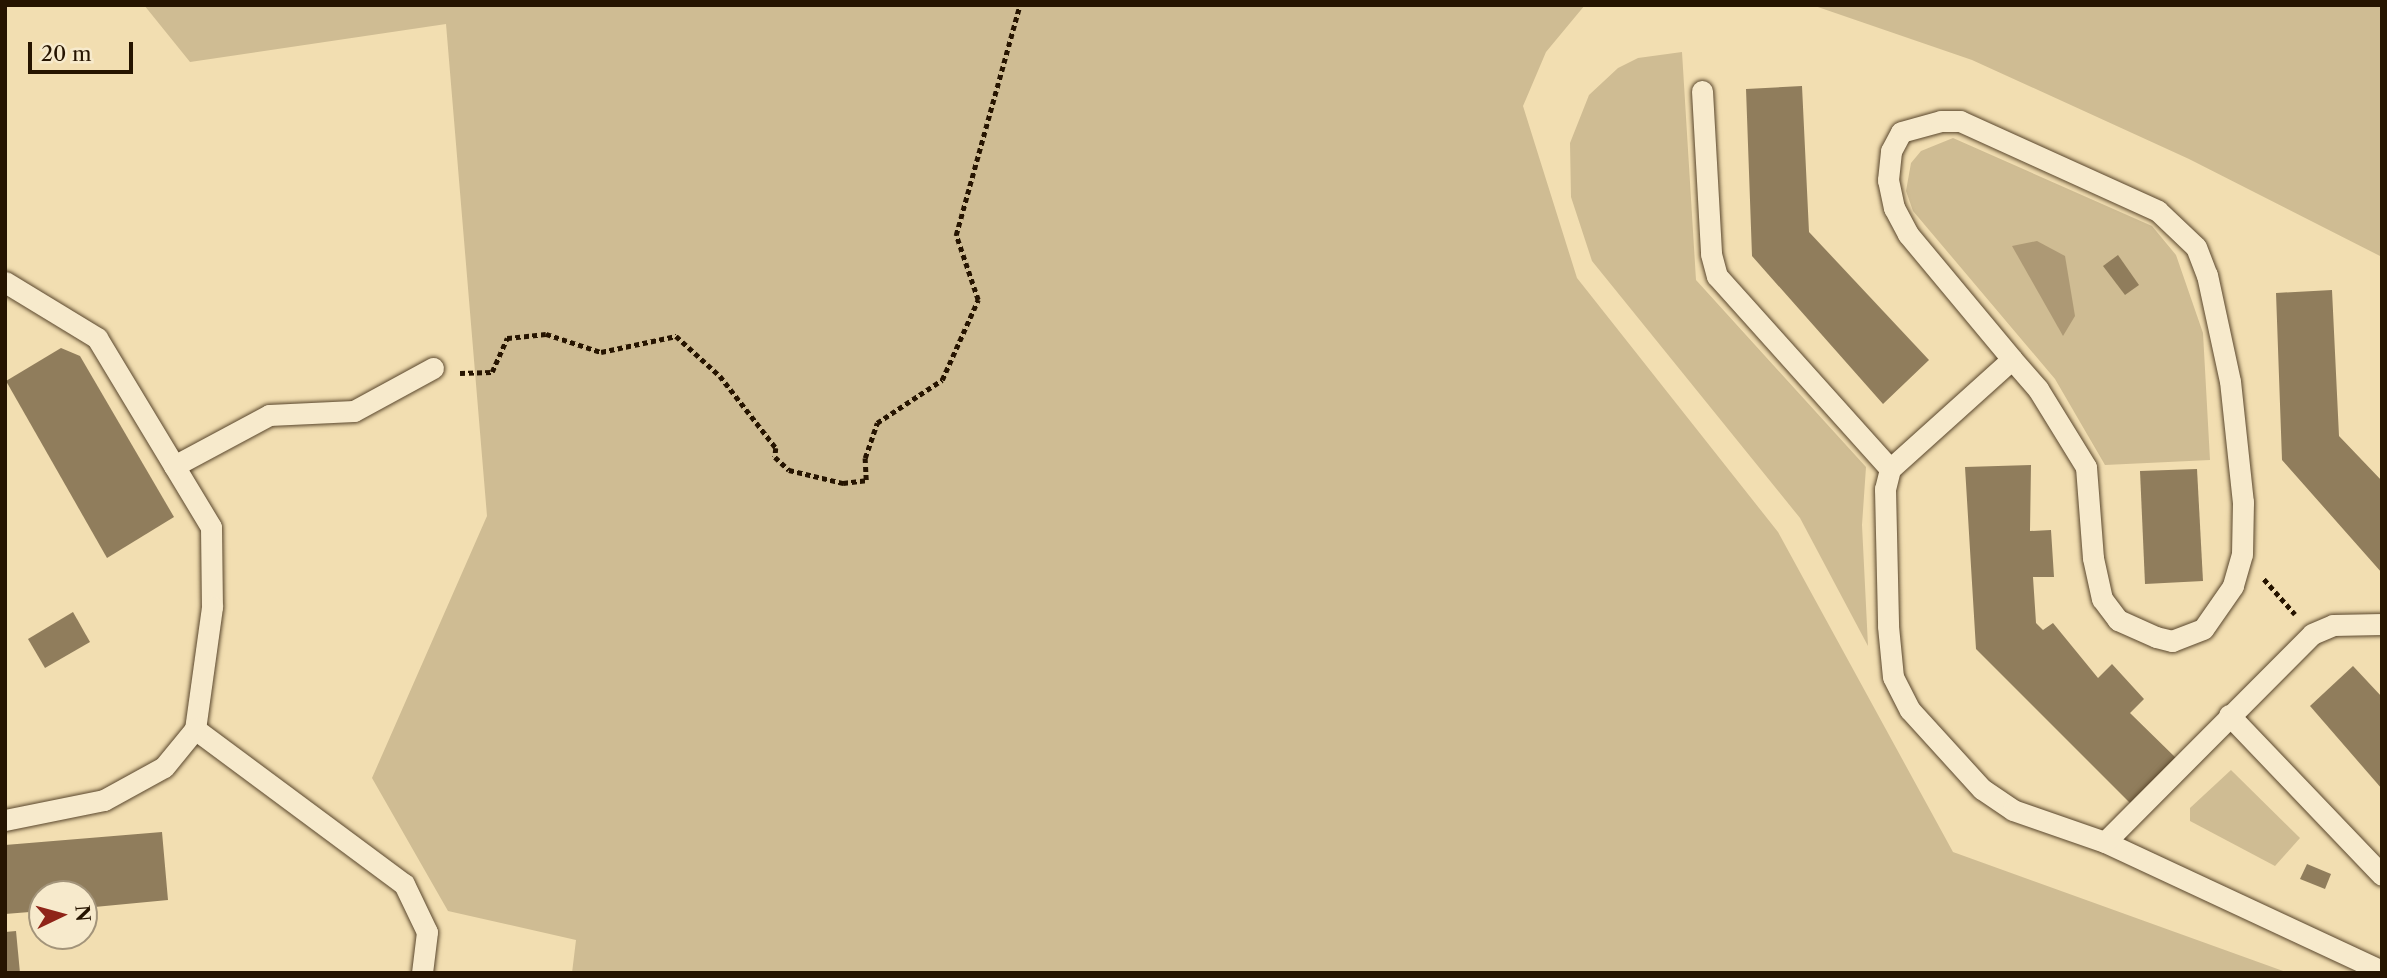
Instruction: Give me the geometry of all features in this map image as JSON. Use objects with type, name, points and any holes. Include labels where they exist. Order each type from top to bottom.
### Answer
[{"type":"lane","points":[[1702,91],[1711,254],[1717,276],[1890,469]]},
{"type":"lane","points":[[1941,121],[1960,121],[2158,211],[2196,247],[2207,275],[2230,381],[2243,502],[2242,554],[2222,606],[2190,638],[2172,641],[2118,620],[2102,599],[2093,558],[2086,467],[2038,389],[2012,359],[1908,234],[1894,208],[1888,180],[1891,151],[1901,132],[1941,121]]},
{"type":"lane","points":[[5,282],[97,338],[211,527],[212,607],[195,729],[164,767],[104,800],[5,820]]},
{"type":"lane","points":[[2012,359],[1890,469],[1885,489],[1888,626],[1893,677],[1910,710],[1982,789],[2013,810],[2105,842],[2382,971]]},
{"type":"lane","points":[[174,466],[269,415],[354,411],[433,368]]},
{"type":"lane","points":[[2105,842],[2312,634],[2333,625],[2381,622]]},
{"type":"lane","points":[[2229,715],[2382,875]]},
{"type":"lane","points":[[195,729],[404,884],[427,932],[422,973]]},
{"type":"path","points":[[433,368],[446,373],[492,372],[508,338],[546,334],[601,352],[676,336],[720,376],[776,448],[775,457],[789,470],[843,483],[866,480],[865,458],[877,423],[942,380],[978,300],[956,235],[1020,5]]},
{"type":"path","points":[[2242,554],[2312,634]]},
{"type":"shaded area","points":[[144,5],[1585,5],[1546,52],[1523,106],[1577,278],[1778,532],[1953,852],[2289,973],[572,973],[576,940],[448,911],[372,778],[487,516],[446,24],[190,62]]},
{"type":"shaded area","points":[[1812,5],[2382,5],[2382,257],[2189,159],[1972,60]]},
{"type":"shaded area","points":[[1682,52],[1696,280],[1866,467],[1862,525],[1868,646],[1800,518],[1592,261],[1571,197],[1570,143],[1589,95],[1618,68],[1638,58]]},
{"type":"shaded area","points":[[1953,138],[2152,226],[2176,255],[2203,333],[2210,460],[2105,465],[2055,379],[1913,211],[1906,191],[1911,163],[1921,151]]},
{"type":"shaded area","points":[[2037,241],[2065,256],[2075,316],[2063,336],[2012,246]]},
{"type":"shaded area","points":[[2231,770],[2300,838],[2275,866],[2190,821],[2190,808]]},
{"type":"building","points":[[1802,86],[1809,232],[1929,360],[1883,404],[1752,256],[1746,89]]},
{"type":"building","points":[[2118,255],[2139,285],[2125,295],[2103,266]]},
{"type":"building","points":[[2332,290],[2339,436],[2382,481],[2382,573],[2282,460],[2276,293]]},
{"type":"building","points":[[61,348],[80,356],[174,517],[107,558],[6,381]]},
{"type":"building","points":[[2031,465],[2030,531],[2051,530],[2054,577],[2033,577],[2036,623],[2043,630],[2053,623],[2098,678],[2112,664],[2144,699],[2130,713],[2178,760],[2131,804],[1976,649],[1965,467]]},
{"type":"building","points":[[2197,469],[2203,581],[2145,584],[2140,471]]},
{"type":"building","points":[[73,612],[90,642],[45,668],[28,639]]},
{"type":"building","points":[[2353,666],[2382,697],[2382,789],[2310,706]]},
{"type":"building","points":[[162,832],[168,900],[98,907],[98,880],[28,880],[28,912],[5,914],[5,845]]},
{"type":"building","points":[[2307,864],[2331,874],[2325,889],[2300,879]]},
{"type":"building","points":[[16,931],[20,973],[5,973],[5,932]]}]
